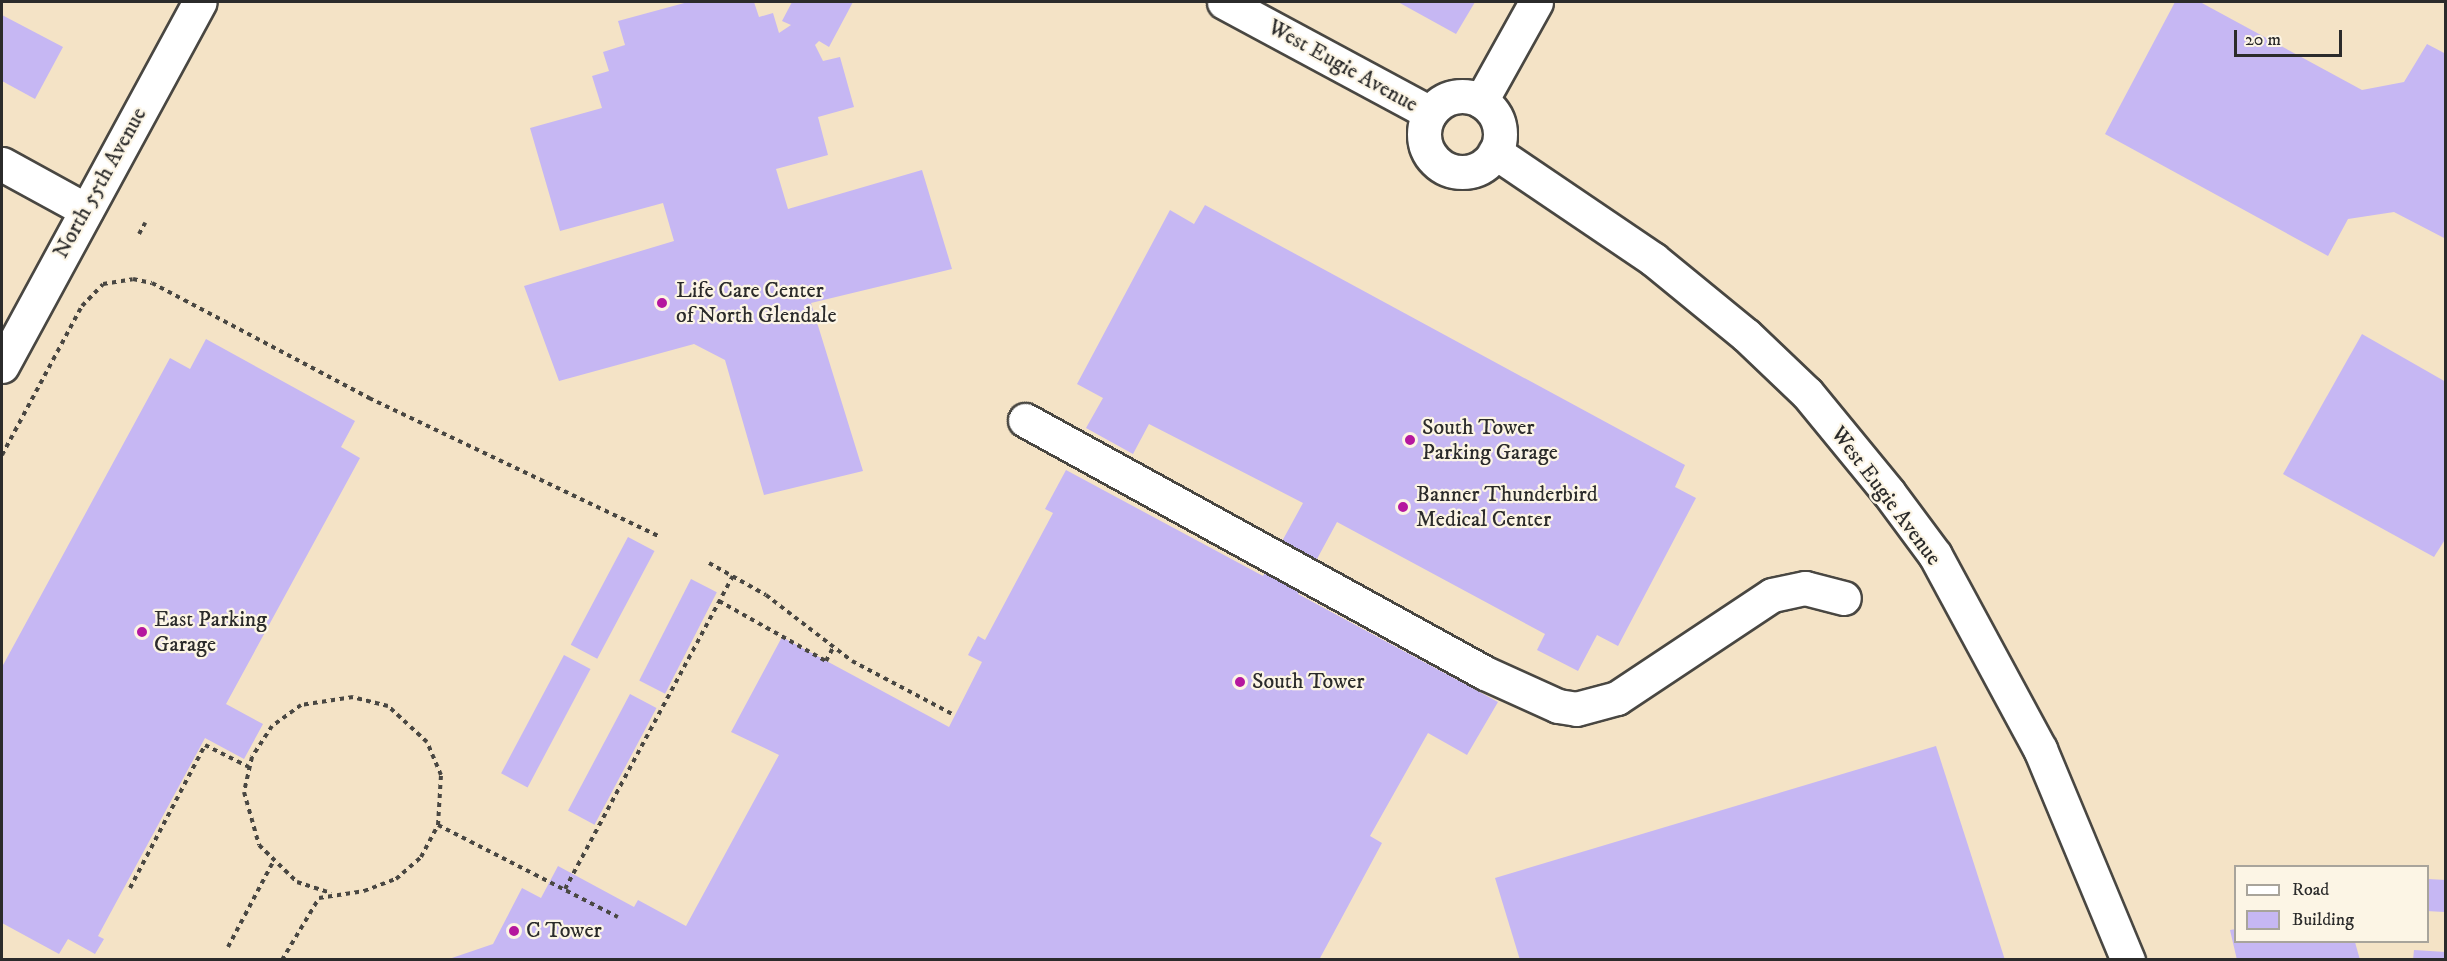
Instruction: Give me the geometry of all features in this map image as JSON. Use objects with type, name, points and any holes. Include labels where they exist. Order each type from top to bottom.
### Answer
[{"type":"street","name":"North 55th Avenue","points":[[2,366],[200,2]]},
{"type":"street","name":"West Eugie Avenue","points":[[1224,2],[1430,113]]},
{"type":"street","points":[[1495,152],[1500,130],[1481,101],[1536,2]]},
{"type":"street","name":"West Eugie Avenue","points":[[1430,113],[1459,96],[1481,101]]},
{"type":"street","name":"West Eugie Avenue","points":[[1430,113],[1425,145],[1437,163],[1469,171],[1495,152],[1653,259],[1746,335],[1807,393],[1889,493],[1935,555],[2040,749],[2128,960]]},
{"type":"street","points":[[2,164],[86,210]]},
{"type":"street","points":[[1025,420],[1536,699],[1576,709],[1596,706],[1617,699],[1772,595],[1805,588],[1844,598]]},
{"type":"path","points":[[139,234],[144,223]]},
{"type":"path","points":[[2,455],[82,306],[103,284],[133,279],[152,284],[369,398],[660,537]]},
{"type":"path","points":[[709,563],[766,595],[833,648],[954,716]]},
{"type":"path","points":[[565,889],[733,576]]},
{"type":"path","points":[[719,601],[826,661],[833,648]]},
{"type":"path","points":[[335,697],[371,700],[404,716],[427,742],[441,775],[438,825],[421,857],[396,879],[364,891],[331,893],[297,882],[273,862],[259,845],[246,811],[249,767],[272,726],[301,705],[335,697]]},
{"type":"path","points":[[130,888],[206,745],[249,767]]},
{"type":"path","points":[[438,825],[618,917]]},
{"type":"path","points":[[228,947],[273,862]]},
{"type":"path","points":[[282,960],[311,906],[331,893]]},
{"type":"building","points":[[688,2],[754,2],[759,17],[773,13],[779,33],[791,25],[782,21],[792,2],[853,2],[829,47],[819,41],[815,45],[823,61],[840,57],[854,107],[818,117],[828,155],[776,169],[788,209],[922,170],[952,269],[811,303],[863,471],[764,495],[725,360],[694,344],[559,381],[524,286],[674,241],[663,203],[560,231],[530,128],[602,108],[592,76],[609,71],[603,52],[625,45],[618,21]]},
{"type":"building","points":[[1398,2],[1475,2],[1456,34]]},
{"type":"building","points":[[2175,2],[2200,2],[2362,90],[2404,82],[2427,44],[2446,54],[2446,239],[2394,212],[2348,219],[2328,256],[2105,134]]},
{"type":"building","points":[[2,15],[63,47],[35,99],[2,81]]},
{"type":"building","points":[[1205,205],[1685,465],[1675,487],[1696,498],[1618,646],[1597,635],[1578,671],[1537,650],[1545,634],[1337,522],[1298,594],[1498,702],[1467,755],[1428,733],[1370,836],[1382,843],[1319,960],[446,960],[493,944],[522,888],[541,898],[558,866],[634,907],[638,900],[686,926],[779,755],[731,732],[782,637],[949,727],[982,662],[968,655],[978,636],[985,640],[1053,513],[1045,509],[1066,470],[1263,576],[1303,503],[1149,424],[1133,454],[1086,428],[1103,398],[1077,384],[1170,210],[1194,224]]},
{"type":"building","points":[[2362,334],[2446,382],[2446,538],[2434,557],[2283,474]]},
{"type":"building","name":"East Parking Garage","points":[[206,339],[355,421],[341,447],[360,458],[226,704],[263,724],[244,759],[205,738],[98,936],[104,939],[95,954],[68,939],[59,954],[2,923],[2,667],[170,358],[190,369]]},
{"type":"building","points":[[628,537],[654,551],[597,659],[571,645]]},
{"type":"building","points":[[691,579],[717,592],[665,694],[639,681]]},
{"type":"building","points":[[564,655],[590,669],[528,787],[501,773]]},
{"type":"building","points":[[630,694],[656,708],[595,825],[568,811]]},
{"type":"building","points":[[1936,746],[2005,960],[1520,960],[1495,878]]},
{"type":"building","points":[[2429,879],[2446,880],[2444,912],[2429,911]]},
{"type":"building","points":[[2234,929],[2234,943],[2355,943],[2360,960],[2237,960],[2230,930]]},
{"type":"building","points":[[2414,950],[2446,952],[2446,960],[2413,960]]},
{"type":"place","name":"Life Care Center of North Glendale","points":[[662,303]]},
{"type":"place","name":"South Tower Parking Garage","points":[[1410,440]]},
{"type":"place","name":"Banner Thunderbird Medical Center","points":[[1403,507]]},
{"type":"place","name":"East Parking Garage","points":[[142,632]]},
{"type":"place","name":"South Tower","points":[[1240,682]]},
{"type":"place","name":"C Tower","points":[[514,931]]}]
